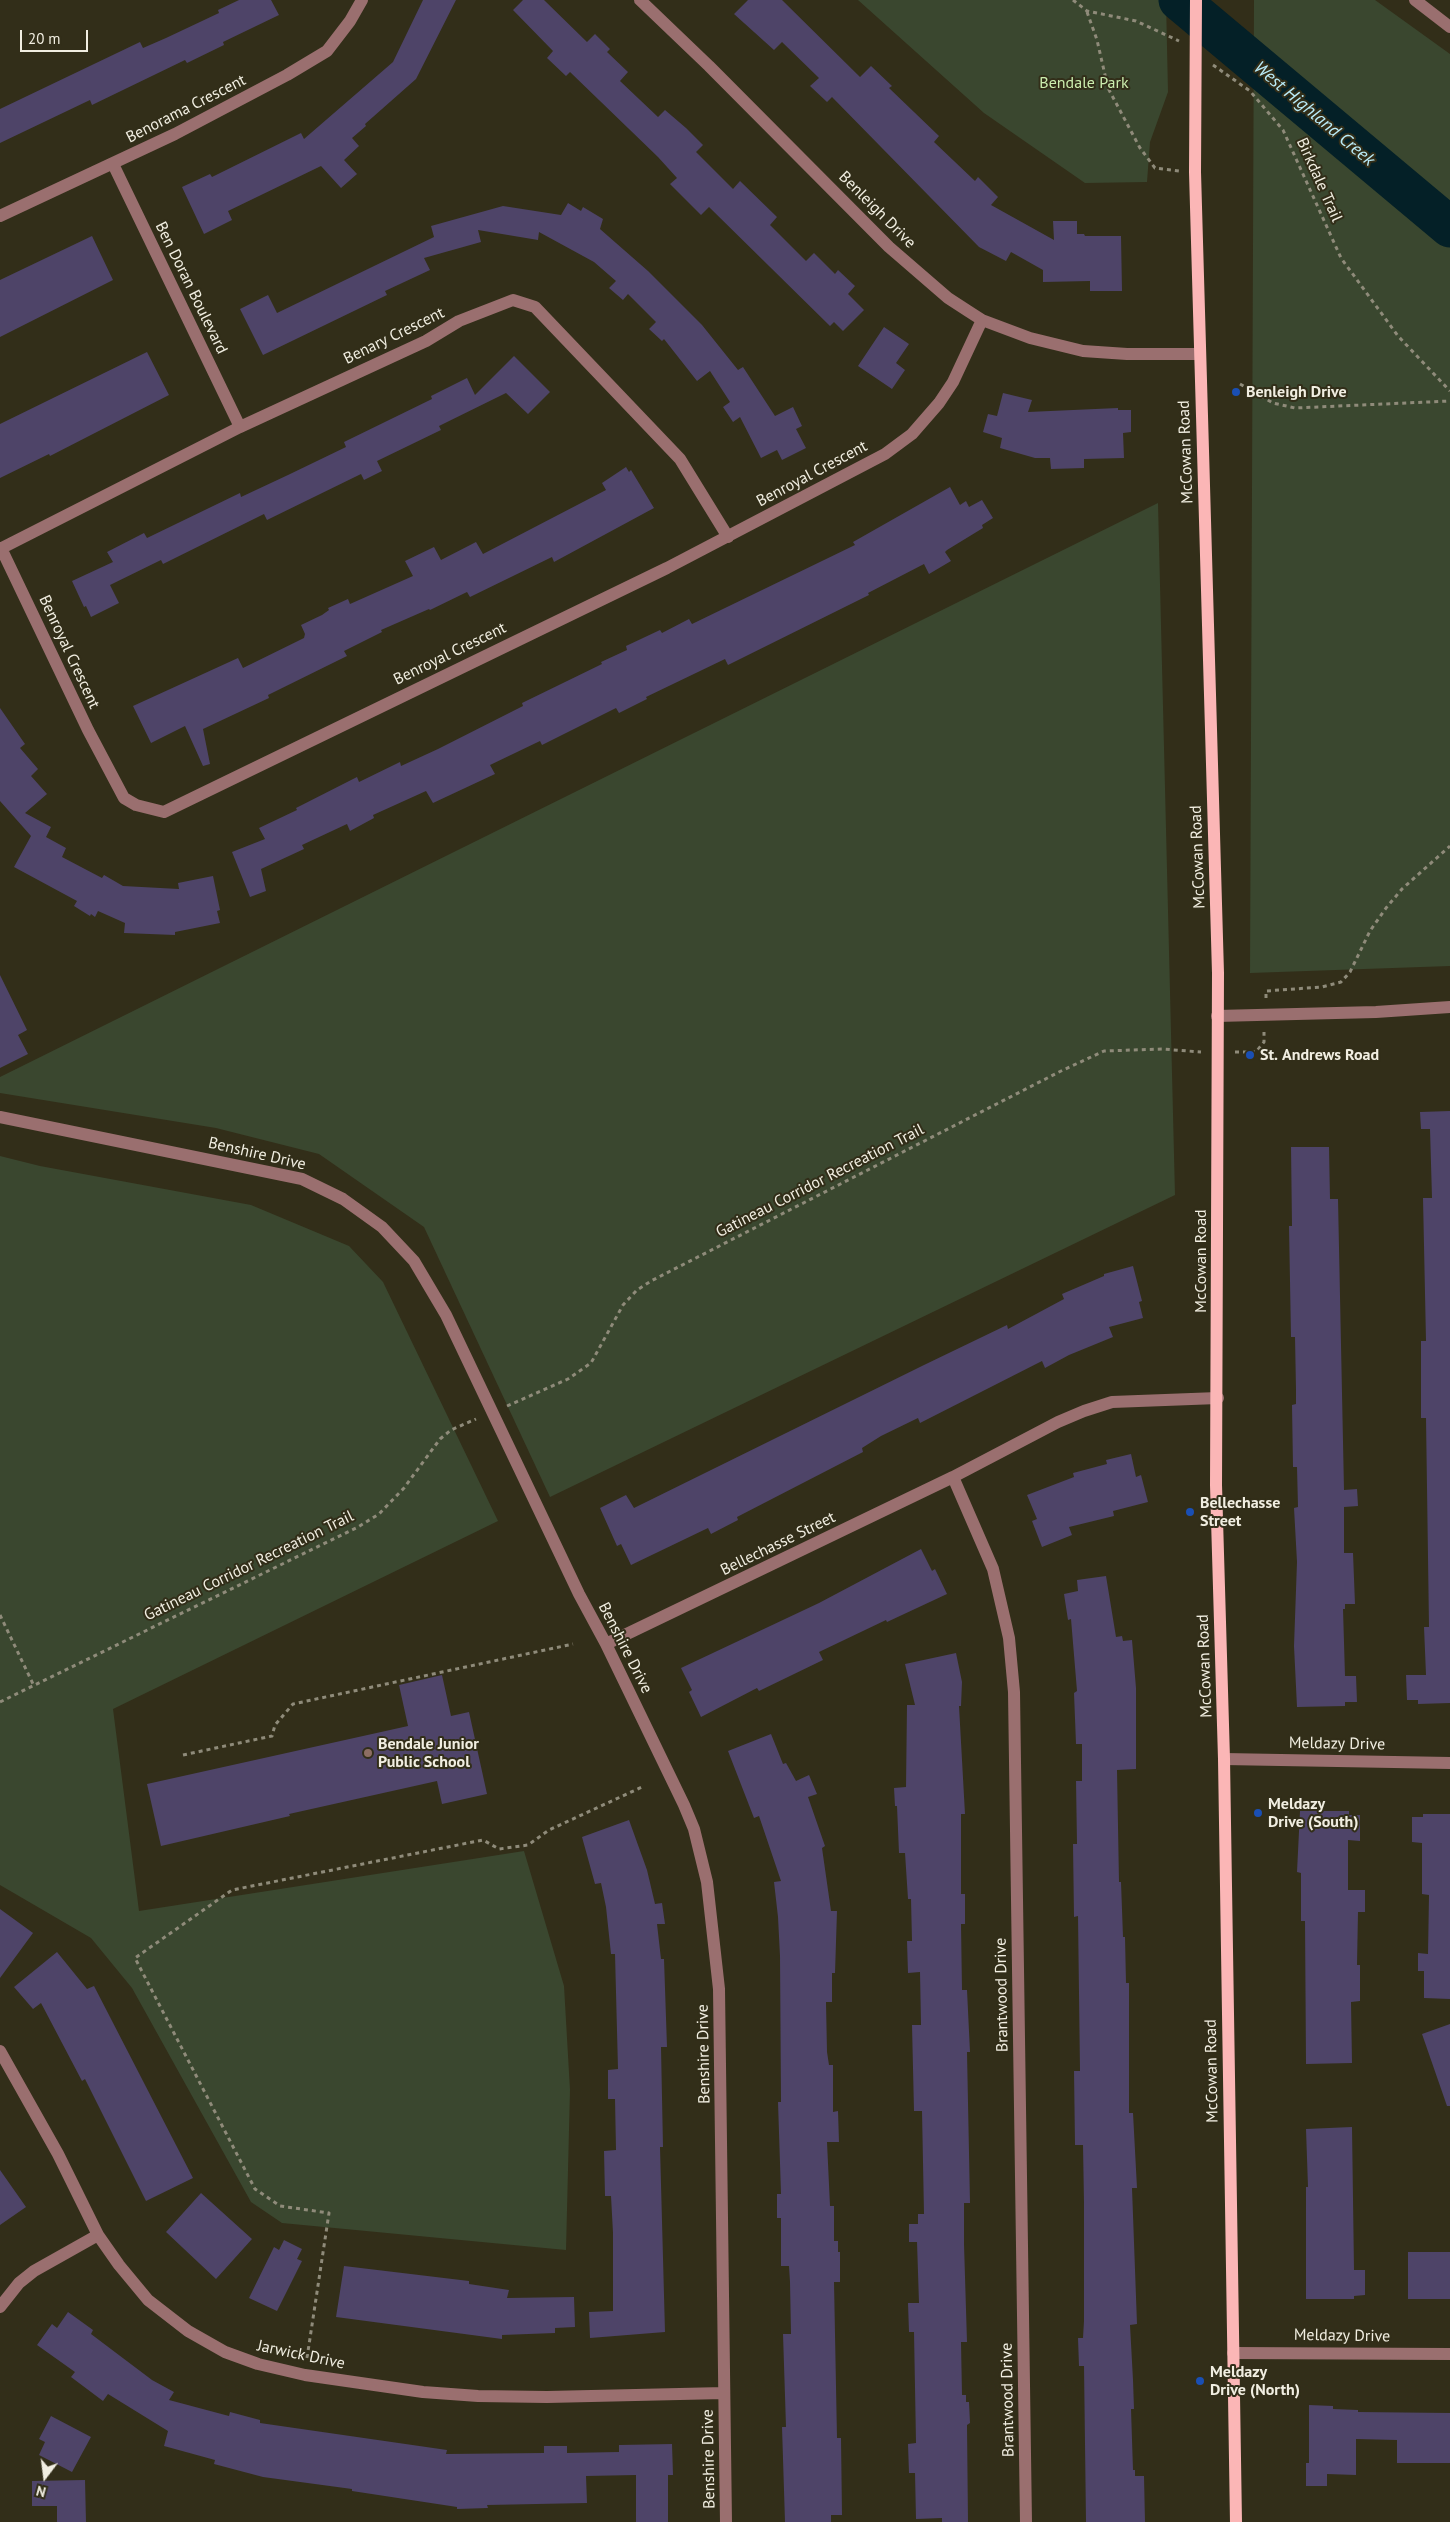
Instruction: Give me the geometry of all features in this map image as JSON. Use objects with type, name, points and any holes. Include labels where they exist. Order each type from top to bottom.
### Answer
[{"type":"main road","name":"McCowan Road","points":[[1196,0],[1195,172],[1218,973],[1218,1398],[1216,1485],[1224,1759],[1236,2522]]},
{"type":"street","name":"Benorama Crescent","points":[[0,216],[113,164],[287,75],[327,51],[350,21],[362,0]]},
{"type":"street","name":"Benleigh Drive","points":[[640,0],[709,66],[889,247],[948,298],[982,320],[1030,338],[1083,351],[1134,355],[1200,354]]},
{"type":"street","points":[[1415,0],[1450,26]]},
{"type":"street","name":"Ben Doran Boulevard","points":[[113,164],[240,427]]},
{"type":"street","name":"Benary Crescent","points":[[0,548],[240,427],[426,341],[460,321],[512,300],[535,307],[680,459],[728,537]]},
{"type":"street","name":"Benroyal Crescent","points":[[0,548],[88,730],[124,798],[136,805],[164,812],[189,801],[226,780],[728,537],[885,454],[912,434],[945,394],[982,320]]},
{"type":"street","points":[[1217,1016],[1376,1012],[1450,1007]]},
{"type":"street","name":"Benshire Drive","points":[[0,1117],[302,1180],[343,1200],[382,1227],[414,1262],[446,1316],[694,1829],[711,1905],[719,1989],[726,2522]]},
{"type":"street","name":"Bellechasse Street","points":[[606,1644],[954,1477],[1058,1422],[1112,1402],[1218,1398]]},
{"type":"street","name":"Brantwood Drive","points":[[954,1477],[993,1569],[1009,1638],[1014,1692],[1026,2522]]},
{"type":"street","name":"Meldazy Drive","points":[[1224,1759],[1450,1763]]},
{"type":"street","name":"Jarwick Drive","points":[[0,2052],[58,2154],[98,2235],[119,2265],[148,2300],[188,2331],[225,2352],[258,2364],[305,2375],[423,2392],[478,2396],[547,2397],[724,2393]]},
{"type":"street","points":[[0,2308],[19,2283],[34,2271],[98,2235]]},
{"type":"street","name":"Meldazy Drive","points":[[1233,2353],[1450,2354]]},
{"type":"path","points":[[1074,0],[1087,11],[1136,21],[1186,44]]},
{"type":"path","points":[[1087,11],[1097,40],[1108,88],[1140,148],[1155,168],[1165,171],[1195,172]]},
{"type":"path","name":"Birkdale Trail","points":[[1210,62],[1250,91],[1283,130],[1340,258],[1398,336],[1450,391]]},
{"type":"path","points":[[1240,384],[1273,403],[1294,408],[1450,401]]},
{"type":"path","points":[[1266,991],[1322,988],[1341,982],[1350,972],[1370,931],[1386,908],[1409,883],[1450,846]]},
{"type":"path","points":[[1241,1052],[1256,1052],[1264,1042]]},
{"type":"path","name":"Gatineau Corridor Recreation Trail","points":[[504,1407],[568,1379],[591,1364],[623,1305],[637,1290],[651,1281],[1104,1051],[1162,1049],[1189,1052]]},
{"type":"path","name":"Gatineau Corridor Recreation Trail","points":[[0,1702],[358,1527],[379,1514],[404,1488],[440,1439],[451,1430],[481,1418]]},
{"type":"path","points":[[0,1615],[34,1686]]},
{"type":"path","points":[[183,1755],[272,1736],[275,1725],[293,1704],[573,1644]]},
{"type":"path","points":[[305,2375],[329,2213],[280,2206],[255,2189],[135,1958],[232,1890],[483,1840],[499,1849],[528,1845],[549,1830],[642,1787]]},
{"type":"green space","name":"Bendale Park","points":[[858,0],[1166,0],[1168,92],[1150,142],[1147,182],[1085,183],[984,113]]},
{"type":"green space","points":[[1254,0],[1375,0],[1450,54],[1450,966],[1250,973]]},
{"type":"green space","points":[[1158,503],[1175,1195],[550,1497],[424,1227],[319,1154],[216,1128],[0,1093],[0,1077]]},
{"type":"green space","points":[[0,1156],[40,1166],[251,1205],[349,1246],[383,1282],[498,1521],[113,1709],[139,1911],[524,1851],[564,1986],[570,2090],[566,2250],[282,2223],[251,2202],[132,1988],[91,1938],[0,1885]]},
{"type":"building","points":[[239,0],[271,0],[279,15],[223,42],[224,45],[187,63],[185,60],[92,105],[90,100],[0,143],[0,109],[140,42],[143,48],[166,38],[219,13],[218,10]]},
{"type":"building","points":[[423,0],[456,0],[416,79],[352,138],[359,146],[344,160],[357,174],[341,188],[321,166],[228,211],[232,220],[204,234],[182,187],[210,174],[212,177],[301,133],[304,139],[393,62]]},
{"type":"building","points":[[523,0],[544,0],[587,42],[595,34],[610,49],[607,52],[628,72],[620,81],[658,117],[665,110],[686,128],[703,145],[696,152],[733,189],[740,181],[777,217],[770,225],[806,261],[814,253],[835,274],[838,270],[855,286],[848,294],[864,310],[843,331],[834,322],[830,326],[709,207],[701,215],[670,184],[677,178],[658,157],[570,72],[566,76],[547,58],[553,51],[513,10]]},
{"type":"building","points":[[748,0],[782,0],[860,77],[871,66],[892,86],[889,88],[939,136],[934,142],[975,181],[978,177],[998,197],[991,205],[1054,240],[1053,221],[1077,221],[1077,234],[1084,234],[1085,236],[1121,236],[1122,291],[1090,291],[1090,281],[1043,282],[1043,270],[1011,252],[1006,261],[979,247],[832,97],[827,102],[810,86],[819,78],[782,42],[774,50],[734,14]]},
{"type":"building","points":[[568,203],[581,211],[583,207],[603,219],[600,229],[648,271],[702,325],[738,370],[743,367],[775,416],[793,407],[802,426],[796,429],[806,448],[782,460],[777,450],[761,458],[740,417],[733,422],[723,407],[730,402],[710,371],[697,381],[664,339],[662,341],[649,329],[656,322],[628,294],[623,300],[609,288],[616,281],[594,262],[539,232],[538,240],[478,230],[481,242],[424,258],[430,270],[385,291],[387,295],[263,355],[240,309],[268,295],[277,313],[434,237],[431,226],[503,206],[561,215]]},
{"type":"building","points":[[92,236],[113,280],[0,337],[0,280]]},
{"type":"building","points":[[884,327],[909,344],[896,363],[905,370],[892,389],[858,366]]},
{"type":"building","points":[[147,352],[169,395],[50,456],[49,454],[0,478],[0,424]]},
{"type":"building","points":[[514,356],[550,392],[528,414],[506,393],[439,426],[441,430],[377,461],[382,471],[364,480],[361,474],[267,520],[264,514],[163,564],[161,560],[110,585],[119,603],[91,617],[86,606],[84,607],[72,581],[113,562],[107,552],[144,533],[147,538],[240,493],[241,497],[346,447],[344,442],[432,399],[431,396],[467,378],[475,395]]},
{"type":"building","points":[[1003,393],[1032,400],[1028,412],[1118,408],[1118,410],[1131,410],[1131,432],[1123,433],[1124,458],[1084,459],[1084,468],[1051,469],[1050,458],[1035,458],[1000,448],[1002,438],[983,432],[988,414],[997,416]]},
{"type":"building","points":[[626,467],[629,472],[631,470],[654,508],[554,562],[552,557],[470,597],[467,592],[430,610],[381,630],[382,632],[344,651],[347,656],[268,695],[269,698],[203,729],[210,764],[203,766],[185,726],[151,743],[133,706],[238,658],[243,668],[304,638],[305,634],[301,625],[322,615],[329,610],[328,608],[348,599],[350,604],[413,576],[405,561],[434,547],[441,560],[476,542],[483,554],[606,490],[602,483]]},
{"type":"building","points":[[950,487],[960,505],[966,501],[969,507],[982,500],[993,518],[982,525],[983,528],[947,550],[945,552],[951,561],[929,574],[924,564],[868,593],[869,595],[728,665],[725,659],[646,697],[647,699],[619,713],[616,708],[542,745],[540,741],[490,765],[495,774],[433,803],[426,791],[373,815],[374,818],[350,831],[347,824],[302,845],[304,849],[261,869],[266,891],[250,897],[232,852],[265,839],[259,828],[297,810],[296,808],[357,777],[359,782],[400,762],[401,766],[438,749],[523,706],[522,703],[602,664],[601,662],[627,650],[626,646],[660,630],[662,633],[689,619],[692,624],[855,545],[853,542]]},
{"type":"building","points":[[0,708],[25,744],[20,748],[38,769],[31,776],[47,794],[25,813],[51,827],[46,837],[66,848],[62,857],[102,878],[104,875],[123,886],[179,889],[178,883],[213,876],[220,910],[217,911],[220,923],[175,932],[175,935],[124,933],[125,923],[98,911],[95,917],[91,914],[90,916],[74,906],[77,901],[14,867],[31,836],[0,801]]},
{"type":"building","points":[[0,975],[27,1030],[18,1035],[28,1054],[0,1068]]},
{"type":"building","points":[[1450,1111],[1450,1703],[1418,1704],[1418,1700],[1407,1700],[1406,1675],[1426,1675],[1424,1627],[1429,1627],[1426,1418],[1421,1418],[1421,1341],[1426,1341],[1423,1198],[1432,1198],[1430,1129],[1421,1129],[1420,1112]]},
{"type":"building","points":[[1291,1147],[1329,1147],[1330,1199],[1338,1199],[1344,1490],[1357,1489],[1358,1506],[1344,1507],[1344,1553],[1353,1553],[1355,1604],[1345,1604],[1345,1609],[1343,1609],[1345,1676],[1356,1676],[1357,1702],[1345,1702],[1345,1706],[1297,1707],[1294,1646],[1297,1562],[1294,1508],[1298,1507],[1297,1467],[1293,1467],[1292,1405],[1296,1404],[1296,1390],[1295,1337],[1291,1337],[1289,1226],[1292,1226]]},
{"type":"building","points":[[1133,1266],[1142,1301],[1139,1302],[1143,1318],[1109,1327],[1113,1337],[1069,1355],[1045,1368],[1042,1361],[920,1423],[918,1418],[881,1436],[862,1448],[863,1452],[737,1517],[738,1520],[711,1534],[708,1528],[631,1565],[621,1544],[617,1546],[600,1508],[626,1495],[634,1508],[1007,1325],[1008,1329],[1064,1299],[1062,1294],[1104,1276],[1104,1274]]},
{"type":"building","points":[[1131,1454],[1136,1477],[1141,1475],[1148,1502],[1113,1511],[1114,1516],[1069,1527],[1072,1535],[1042,1547],[1032,1521],[1037,1519],[1027,1495],[1074,1477],[1073,1473],[1107,1464],[1106,1460]]},
{"type":"building","points":[[921,1549],[932,1571],[935,1569],[947,1594],[819,1652],[823,1660],[759,1691],[757,1688],[701,1717],[689,1692],[692,1690],[681,1668],[819,1603]]},
{"type":"building","points":[[1106,1576],[1116,1637],[1122,1636],[1123,1641],[1132,1640],[1136,1688],[1136,1769],[1117,1770],[1119,1882],[1121,1882],[1123,1937],[1125,1937],[1126,1983],[1129,1983],[1129,2113],[1133,2113],[1137,2188],[1132,2188],[1137,2324],[1130,2325],[1134,2409],[1131,2409],[1133,2470],[1135,2470],[1135,2476],[1144,2476],[1145,2522],[1086,2522],[1084,2366],[1079,2366],[1078,2338],[1083,2338],[1084,2321],[1084,2203],[1083,2145],[1075,2145],[1074,2071],[1080,2071],[1078,1916],[1074,1917],[1073,1844],[1077,1844],[1076,1781],[1082,1781],[1082,1744],[1076,1744],[1074,1693],[1077,1691],[1071,1619],[1068,1620],[1064,1594],[1078,1591],[1077,1580]]},
{"type":"building","points":[[956,1653],[962,1682],[961,1706],[959,1706],[965,1814],[961,1814],[961,1894],[965,1894],[965,1924],[961,1924],[962,1990],[967,1990],[970,2052],[967,2052],[970,2203],[964,2203],[967,2342],[961,2342],[962,2395],[966,2395],[966,2402],[969,2402],[970,2423],[967,2425],[968,2522],[942,2522],[942,2518],[916,2519],[915,2473],[909,2473],[908,2444],[916,2443],[914,2332],[909,2332],[908,2303],[919,2303],[917,2242],[909,2242],[909,2224],[918,2224],[918,2214],[924,2214],[922,2111],[914,2111],[912,2025],[921,2025],[920,1972],[908,1973],[907,1941],[912,1941],[911,1899],[908,1899],[905,1853],[899,1853],[897,1806],[895,1806],[894,1788],[906,1787],[907,1705],[915,1705],[905,1664]]},
{"type":"building","points":[[442,1675],[451,1716],[469,1712],[487,1794],[442,1804],[437,1781],[289,1814],[290,1816],[161,1846],[147,1784],[408,1726],[399,1685]]},
{"type":"building","points":[[771,1734],[783,1764],[786,1763],[796,1781],[809,1775],[817,1794],[808,1797],[825,1846],[822,1848],[831,1911],[837,1911],[835,1973],[832,1973],[832,2002],[826,2002],[827,2052],[829,2065],[833,2065],[833,2112],[838,2111],[839,2142],[827,2142],[830,2206],[834,2206],[834,2241],[838,2241],[838,2252],[840,2252],[840,2282],[834,2282],[837,2438],[841,2438],[842,2515],[831,2515],[831,2522],[785,2522],[782,2427],[786,2427],[783,2334],[791,2334],[789,2266],[781,2266],[781,2218],[777,2218],[777,2194],[781,2194],[778,2102],[781,2102],[780,1956],[774,1882],[781,1881],[759,1816],[754,1818],[728,1751]]},
{"type":"building","points":[[1300,1811],[1349,1811],[1349,1815],[1360,1815],[1360,1841],[1348,1840],[1348,1890],[1365,1890],[1365,1912],[1358,1912],[1357,1965],[1360,1965],[1360,2001],[1351,2002],[1352,2063],[1306,2064],[1305,1921],[1301,1921],[1301,1873],[1297,1872]]},
{"type":"building","points":[[1423,1814],[1450,1814],[1450,1999],[1424,1998],[1424,1971],[1418,1971],[1418,1953],[1428,1954],[1429,1895],[1422,1894],[1422,1843],[1412,1842],[1412,1817],[1423,1817]]},
{"type":"building","points":[[629,1820],[647,1870],[655,1904],[662,1903],[665,1924],[657,1924],[661,1959],[664,1959],[667,2047],[661,2047],[663,2147],[660,2147],[665,2332],[590,2338],[589,2312],[613,2311],[611,2196],[605,2196],[604,2151],[616,2150],[615,2099],[608,2099],[608,2070],[618,2069],[615,1954],[611,1954],[606,1907],[601,1883],[595,1884],[582,1837]]},
{"type":"building","points":[[0,1909],[33,1933],[0,1978]]},
{"type":"building","points":[[57,1952],[87,1989],[94,1986],[193,2178],[146,2201],[85,2079],[82,2081],[41,2003],[33,2009],[14,1987]]},
{"type":"building","points":[[1450,2024],[1450,2106],[1447,2106],[1422,2034]]},
{"type":"building","points":[[1352,2127],[1354,2270],[1365,2270],[1365,2295],[1354,2296],[1354,2299],[1306,2299],[1306,2187],[1308,2187],[1306,2129]]},
{"type":"building","points":[[0,2170],[26,2207],[0,2225]]},
{"type":"building","points":[[201,2193],[252,2239],[216,2279],[166,2232]]},
{"type":"building","points":[[284,2240],[302,2249],[297,2259],[302,2261],[277,2311],[249,2298],[274,2247],[279,2250]]},
{"type":"building","points":[[1408,2252],[1450,2252],[1450,2299],[1408,2299]]},
{"type":"building","points":[[344,2266],[469,2281],[469,2284],[509,2290],[507,2298],[574,2297],[575,2327],[555,2328],[555,2333],[502,2335],[502,2339],[336,2317]]},
{"type":"building","points":[[68,2312],[93,2330],[91,2334],[152,2380],[174,2392],[169,2400],[229,2416],[230,2412],[260,2420],[260,2423],[447,2450],[446,2454],[544,2453],[544,2446],[567,2446],[567,2453],[619,2452],[619,2445],[672,2444],[673,2475],[668,2475],[668,2522],[636,2522],[636,2475],[586,2476],[587,2503],[487,2505],[488,2508],[457,2509],[457,2507],[352,2491],[352,2489],[263,2477],[214,2464],[215,2460],[164,2446],[168,2431],[108,2394],[103,2401],[71,2377],[75,2372],[37,2345],[52,2324],[57,2328]]},
{"type":"building","points":[[1309,2405],[1333,2406],[1333,2409],[1358,2410],[1358,2412],[1450,2413],[1450,2463],[1397,2463],[1397,2440],[1356,2439],[1356,2475],[1327,2474],[1327,2486],[1306,2486],[1306,2463],[1309,2463]]},
{"type":"building","points":[[51,2416],[91,2437],[72,2472],[39,2455],[45,2442],[39,2439]]},
{"type":"building","points":[[85,2480],[86,2522],[57,2522],[57,2506],[32,2506],[32,2481]]},
{"type":"waterway","name":"West Highland Creek","points":[[1179,0],[1450,227]]},
{"type":"place","name":"Benleigh Drive","points":[[1236,392]]},
{"type":"place","name":"St. Andrews Road","points":[[1250,1055]]},
{"type":"place","name":"Bellechasse Street","points":[[1190,1512]]},
{"type":"place","name":"Bendale Junior Public School","points":[[368,1753]]},
{"type":"place","name":"Meldazy Drive (South)","points":[[1258,1813]]},
{"type":"place","name":"Meldazy Drive (North)","points":[[1200,2381]]}]
